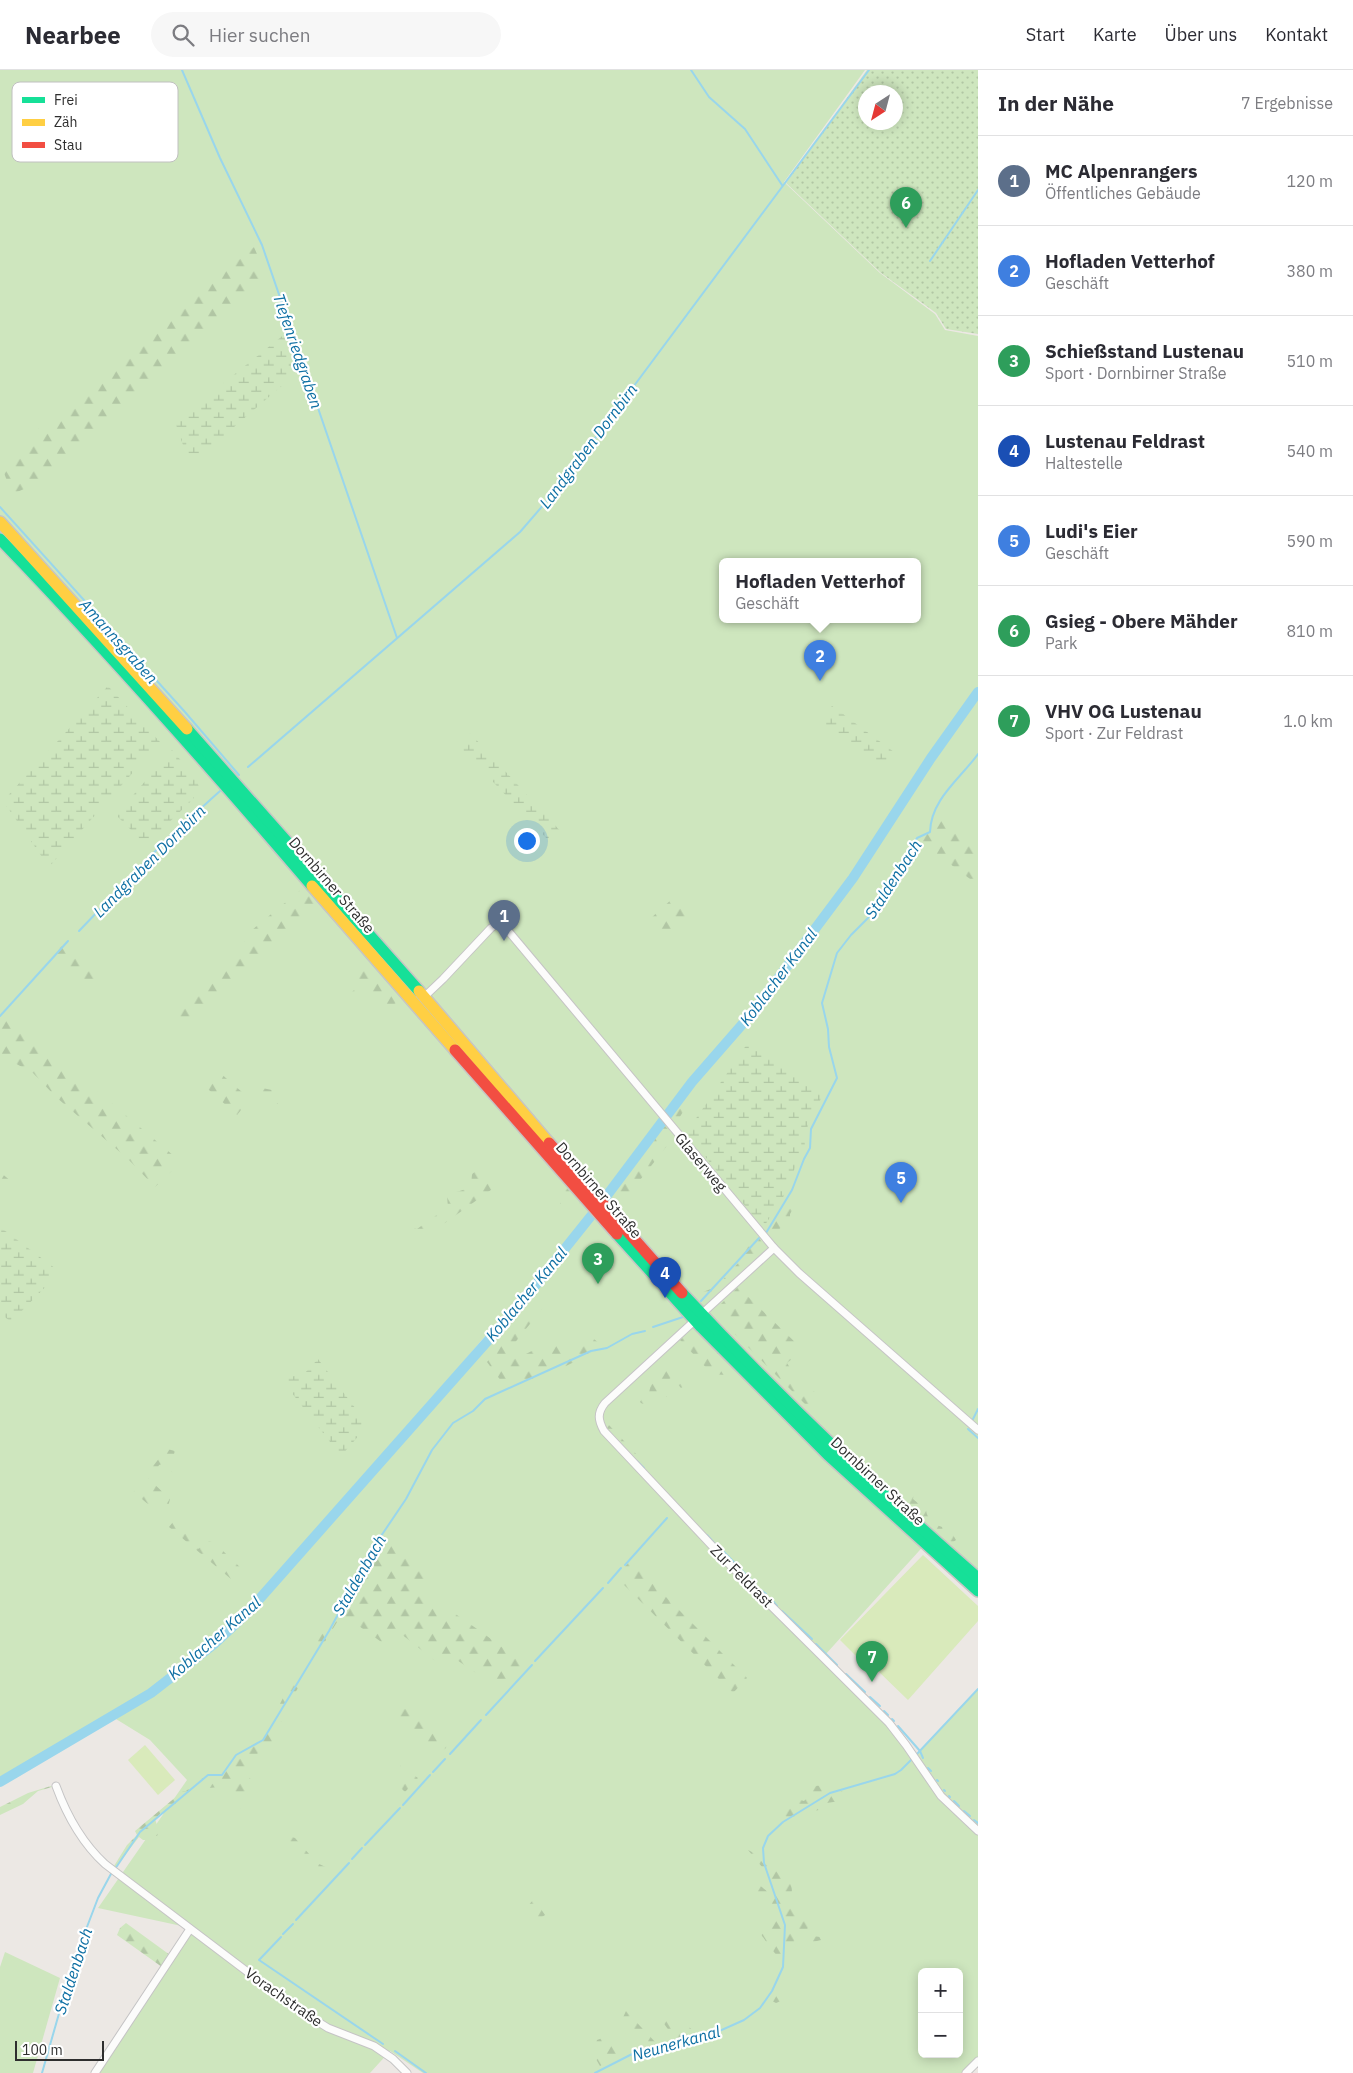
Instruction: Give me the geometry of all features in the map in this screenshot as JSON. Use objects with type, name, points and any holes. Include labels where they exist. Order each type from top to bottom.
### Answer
[{"type":"main road","points":[[0,522],[228,780]]},
{"type":"main road","points":[[0,539],[228,780]]},
{"type":"main road","name":"Dornbirner Straße","points":[[228,780],[609,1218],[701,1327],[801,1429],[873,1497],[978,1590]]},
{"type":"main road","name":"Dornbirner Straße","points":[[609,1218],[785,1400],[870,1482],[978,1578]]},
{"type":"street","name":"Glaserweg","points":[[420,1001],[491,928],[500,922],[774,1248],[804,1278],[978,1430]]},
{"type":"street","points":[[706,1310],[774,1248]]},
{"type":"street","name":"Zur Feldrast","points":[[691,1324],[600,1409],[599,1422],[604,1431],[674,1507],[889,1723],[947,1802],[978,1831]]},
{"type":"street","name":"Vorachstraße","points":[[56,1786],[74,1828],[94,1854],[305,2015],[328,2028],[374,2046],[393,2059],[407,2073]]},
{"type":"street","points":[[95,2073],[190,1929]]},
{"type":"street","points":[[966,2073],[978,2061]]},
{"type":"green space","points":[[0,70],[865,70],[784,182],[880,273],[935,314],[945,330],[978,336],[978,1579],[928,1541],[825,1655],[895,1733],[945,1804],[978,1834],[978,2057],[962,2073],[423,2073],[390,2051],[370,2073],[95,2073],[190,1929],[291,2005],[333,2029],[277,1993],[191,1928],[98,1908],[187,1780],[150,1740],[116,1719],[170,1684],[222,1642],[266,1597],[471,1366],[607,1202],[603,1197],[414,1420],[260,1594],[208,1645],[142,1695],[0,1777]]},
{"type":"green space","points":[[867,70],[978,70],[978,334],[946,329],[936,313],[881,273],[786,183]]},
{"type":"green space","points":[[254,247],[265,273],[145,387],[29,487],[12,494],[1,465],[39,428]]},
{"type":"green space","points":[[286,333],[299,371],[190,465],[175,422]]},
{"type":"green space","points":[[108,686],[160,742],[49,867],[3,801]]},
{"type":"green space","points":[[832,706],[894,752],[882,770],[817,725]]},
{"type":"green space","points":[[470,733],[564,835],[551,843],[459,746]]},
{"type":"green space","points":[[172,750],[196,778],[199,787],[193,799],[146,845],[116,815]]},
{"type":"green space","points":[[939,813],[978,844],[978,885],[921,842],[923,827]]},
{"type":"green space","points":[[304,887],[320,908],[185,1031],[170,1018],[188,996],[196,992],[208,973],[217,969],[250,936],[252,930]]},
{"type":"green space","points":[[672,899],[689,914],[681,931],[675,936],[666,939],[650,919]]},
{"type":"green space","points":[[66,941],[102,973],[92,992],[50,956]]},
{"type":"green space","points":[[368,961],[398,997],[399,1001],[386,1005],[369,990],[353,1004],[348,996],[360,984],[355,978],[357,971]]},
{"type":"green space","points":[[0,1012],[5,1013],[181,1162],[155,1187],[128,1159],[56,1097],[33,1073],[0,1055]]},
{"type":"green space","points":[[747,1044],[825,1090],[804,1134],[805,1147],[799,1157],[785,1194],[763,1228],[686,1133]]},
{"type":"green space","points":[[711,1065],[714,1066],[676,1123],[671,1119]]},
{"type":"green space","points":[[219,1072],[250,1099],[237,1115],[200,1082]]},
{"type":"green space","points":[[246,1076],[257,1087],[272,1090],[271,1097],[288,1114],[282,1115],[276,1111],[242,1083]]},
{"type":"green space","points":[[665,1126],[673,1135],[666,1147],[618,1208],[612,1198]]},
{"type":"green space","points":[[476,1171],[480,1172],[495,1187],[420,1241],[404,1231],[391,1218],[417,1229],[448,1207],[447,1196],[471,1187],[472,1174]]},
{"type":"green space","points":[[0,1172],[12,1182],[4,1185],[0,1192]]},
{"type":"green space","points":[[563,1184],[580,1203],[558,1215],[563,1195]]},
{"type":"green space","points":[[785,1206],[794,1207],[790,1218],[770,1239],[766,1234]]},
{"type":"green space","points":[[0,1227],[60,1272],[11,1322],[0,1313]]},
{"type":"green space","points":[[758,1237],[765,1250],[719,1292],[714,1293],[706,1301],[699,1300],[695,1295],[716,1287],[740,1261],[734,1251],[742,1241],[753,1242]]},
{"type":"green space","points":[[738,1287],[798,1345],[792,1359],[787,1363],[802,1384],[815,1392],[812,1405],[809,1408],[713,1312]]},
{"type":"green space","points":[[546,1292],[550,1299],[513,1345],[524,1355],[553,1340],[577,1345],[590,1336],[604,1347],[550,1374],[504,1385],[487,1362]]},
{"type":"green space","points":[[695,1329],[703,1337],[697,1339],[709,1351],[714,1349],[732,1370],[725,1375],[712,1374],[680,1340]]},
{"type":"green space","points":[[318,1359],[368,1425],[341,1456],[281,1379],[304,1374]]},
{"type":"green space","points":[[672,1367],[688,1384],[681,1388],[672,1377],[667,1381],[675,1394],[670,1398],[662,1395],[649,1410],[640,1402],[645,1394],[649,1393],[651,1383],[656,1380],[661,1372]]},
{"type":"green space","points":[[607,1423],[638,1456],[635,1459],[605,1426]]},
{"type":"green space","points":[[167,1449],[175,1451],[170,1466],[215,1502],[211,1502],[162,1464],[159,1465],[151,1481],[170,1499],[168,1507],[161,1510],[153,1505],[149,1505],[136,1494],[129,1496],[150,1477],[147,1473]]},
{"type":"green space","points":[[914,1493],[913,1499],[926,1510],[929,1519],[942,1527],[943,1531],[953,1535],[956,1540],[952,1543],[909,1505],[911,1494]]},
{"type":"green space","points":[[177,1517],[196,1533],[192,1543],[198,1549],[209,1541],[218,1544],[244,1571],[236,1580],[231,1579],[169,1527]]},
{"type":"green space","points":[[383,1527],[409,1551],[429,1581],[421,1589],[524,1664],[501,1690],[454,1658],[444,1668],[400,1633],[387,1646],[342,1614],[321,1648],[316,1649],[318,1639]]},
{"type":"green space","points":[[923,1555],[978,1606],[978,1621],[908,1700],[877,1670],[870,1670],[840,1640]]},
{"type":"green space","points":[[630,1561],[747,1678],[733,1693],[616,1577]]},
{"type":"green space","points":[[293,1685],[298,1688],[282,1721],[275,1725],[270,1749],[265,1751],[262,1748],[259,1753],[252,1756],[254,1760],[241,1770],[258,1786],[247,1807],[240,1809],[219,1787],[199,1789],[198,1795],[194,1798],[189,1794],[179,1799],[179,1805],[168,1815],[161,1813],[155,1819],[159,1831],[157,1836],[150,1836],[147,1840],[139,1837],[115,1868],[114,1866],[127,1845],[137,1835],[135,1831],[183,1791],[186,1791],[213,1770],[219,1768],[231,1754],[263,1737],[284,1696]]},
{"type":"green space","points":[[978,1689],[978,1828],[938,1789],[916,1755]]},
{"type":"green space","points":[[402,1708],[417,1713],[431,1723],[434,1722],[447,1740],[446,1748],[439,1753],[396,1718]]},
{"type":"green space","points":[[145,1745],[175,1780],[158,1795],[128,1760]]},
{"type":"green space","points":[[397,1760],[401,1767],[418,1778],[405,1792],[397,1779],[399,1773],[394,1765]]},
{"type":"green space","points":[[826,1785],[828,1791],[842,1791],[845,1796],[843,1801],[827,1803],[819,1810],[814,1811],[808,1807],[794,1822],[795,1829],[786,1828],[785,1809],[788,1800],[794,1798],[804,1801],[808,1797],[809,1791],[815,1786]]},
{"type":"green space","points":[[51,1786],[38,1791],[23,1804],[0,1815],[0,1807],[28,1793]]},
{"type":"green space","points":[[288,1836],[295,1838],[317,1863],[333,1872],[311,1894],[309,1892],[324,1878],[327,1872],[286,1840]]},
{"type":"green space","points":[[748,1850],[756,1854],[765,1866],[767,1861],[770,1860],[776,1871],[790,1883],[792,1890],[789,1899],[810,1923],[807,1930],[813,1936],[820,1937],[821,1940],[813,1942],[801,1932],[795,1935],[790,1953],[780,1959],[776,1955],[760,1933],[766,1929],[766,1925],[771,1918],[769,1908],[762,1907],[763,1899],[752,1891],[744,1896],[741,1893],[752,1883],[758,1884],[768,1892],[770,1889],[762,1867]]},
{"type":"green space","points":[[534,1899],[545,1915],[536,1921],[526,1908]]},
{"type":"green space","points":[[126,1923],[170,1955],[162,1967],[117,1935],[120,1928]]},
{"type":"green space","points":[[5,1952],[60,1978],[33,2073],[0,2073],[0,1967]]},
{"type":"green space","points":[[784,1976],[788,1982],[781,2001],[776,2003],[772,2001],[773,1991]]},
{"type":"green space","points":[[626,2011],[657,2044],[637,2047],[619,2026]]},
{"type":"green space","points":[[679,2018],[698,2035],[670,2042],[670,2032],[662,2021],[666,2020],[675,2025]]},
{"type":"green space","points":[[605,2037],[621,2054],[600,2066],[593,2054],[597,2040]]},
{"type":"waterway","name":"Tiefenriedgraben","points":[[182,70],[220,158],[262,245],[397,638]]},
{"type":"waterway","points":[[691,70],[709,97],[745,129],[782,185]]},
{"type":"waterway","name":"Landgraben Dornbirn","points":[[248,767],[520,532],[558,488],[869,70]]},
{"type":"waterway","points":[[930,261],[978,190]]},
{"type":"waterway","name":"Amannsgraben","points":[[0,507],[185,712],[239,775]]},
{"type":"waterway","name":"Koblacher Kanal","points":[[0,1782],[151,1693],[214,1644],[247,1613],[523,1301],[599,1206],[692,1082],[753,1012],[853,878],[931,758],[978,692]]},
{"type":"waterway","name":"Staldenbach","points":[[766,1233],[792,1190],[810,1148],[811,1129],[837,1078],[829,1047],[828,1029],[822,1003],[837,953],[851,935],[878,908],[917,838],[930,832],[935,809],[941,799],[978,754]]},
{"type":"waterway","name":"Landgraben Dornbirn","points":[[79,931],[167,839],[220,791]]},
{"type":"waterway","name":"Landgraben Dornbirn","points":[[0,1016],[68,941]]},
{"type":"waterway","name":"Staldenbach","points":[[701,1301],[759,1238]]},
{"type":"waterway","name":"Staldenbach","points":[[653,1327],[683,1317]]},
{"type":"waterway","name":"Staldenbach","points":[[115,1869],[140,1832],[208,1775],[222,1775],[236,1755],[263,1740],[329,1631],[377,1542],[406,1499],[432,1450],[453,1423],[473,1411],[485,1399],[591,1351],[607,1348],[632,1334],[645,1331]]},
{"type":"waterway","points":[[973,1419],[978,1409]]},
{"type":"waterway","points":[[968,1429],[978,1438]]},
{"type":"waterway","points":[[637,1461],[644,1468]]},
{"type":"waterway","points":[[625,1565],[667,1518]]},
{"type":"waterway","points":[[707,1535],[715,1544]]},
{"type":"waterway","points":[[721,1549],[756,1585]]},
{"type":"waterway","points":[[608,1583],[621,1568]]},
{"type":"waterway","points":[[535,1661],[603,1588]]},
{"type":"waterway","points":[[761,1590],[766,1594]]},
{"type":"waterway","points":[[771,1599],[777,1606]]},
{"type":"waterway","points":[[782,1611],[812,1639]]},
{"type":"waterway","points":[[816,1644],[837,1665]]},
{"type":"waterway","points":[[486,1715],[532,1665]]},
{"type":"waterway","points":[[846,1674],[865,1692]]},
{"type":"waterway","name":"Neunerkanal","points":[[916,1755],[978,1689]]},
{"type":"waterway","points":[[870,1697],[880,1706]]},
{"type":"waterway","points":[[884,1711],[888,1715]]},
{"type":"waterway","points":[[450,1754],[481,1720]]},
{"type":"waterway","points":[[898,1726],[920,1751],[923,1758]]},
{"type":"waterway","name":"Neunerkanal","points":[[595,2073],[640,2050],[706,2037],[744,2020],[760,2008],[772,1991],[783,1967],[785,1925],[764,1863],[763,1848],[768,1836],[783,1822],[830,1793],[895,1774],[913,1758]]},
{"type":"waterway","points":[[433,1772],[445,1759]]},
{"type":"waterway","points":[[928,1768],[931,1771]]},
{"type":"waterway","points":[[403,1805],[430,1775]]},
{"type":"waterway","points":[[954,1801],[959,1806]]},
{"type":"waterway","points":[[365,1845],[400,1808]]},
{"type":"waterway","points":[[964,1811],[970,1816]]},
{"type":"waterway","points":[[974,1820],[978,1823]]},
{"type":"waterway","points":[[352,1859],[362,1848]]},
{"type":"waterway","points":[[296,1920],[349,1863]]},
{"type":"waterway","name":"Staldenbach","points":[[42,2073],[74,1961],[98,1898],[112,1872]]},
{"type":"waterway","points":[[283,1934],[293,1924]]},
{"type":"waterway","points":[[281,1937],[259,1960],[383,2044]]},
{"type":"waterway","points":[[395,2051],[426,2073]]},
{"type":"traffic: fast","points":[[0,539],[159,710],[312,886]]},
{"type":"traffic: fast","points":[[187,729],[419,991]]},
{"type":"traffic: fast","points":[[617,1234],[701,1327],[828,1455],[978,1591]]},
{"type":"traffic: fast","points":[[682,1293],[826,1439],[901,1510],[978,1578]]},
{"type":"traffic: slow","points":[[0,522],[187,729]]},
{"type":"traffic: slow","points":[[312,886],[455,1050]]},
{"type":"traffic: slow","points":[[419,991],[549,1143]]},
{"type":"traffic: jam","points":[[455,1050],[617,1234]]},
{"type":"traffic: jam","points":[[549,1143],[682,1293]]},
{"type":"place","name":"Gsieg - Obere Mähder","points":[[906,228]]},
{"type":"place","name":"Hofladen Vetterhof","points":[[820,681]]},
{"type":"place","name":"MC Alpenrangers","points":[[504,941]]},
{"type":"place","name":"Ludi's Eier","points":[[901,1203]]},
{"type":"place","name":"Schießstand Lustenau","points":[[598,1284]]},
{"type":"place","name":"Lustenau Feldrast","points":[[665,1298]]},
{"type":"place","name":"VHV OG Lustenau","points":[[872,1682]]}]
